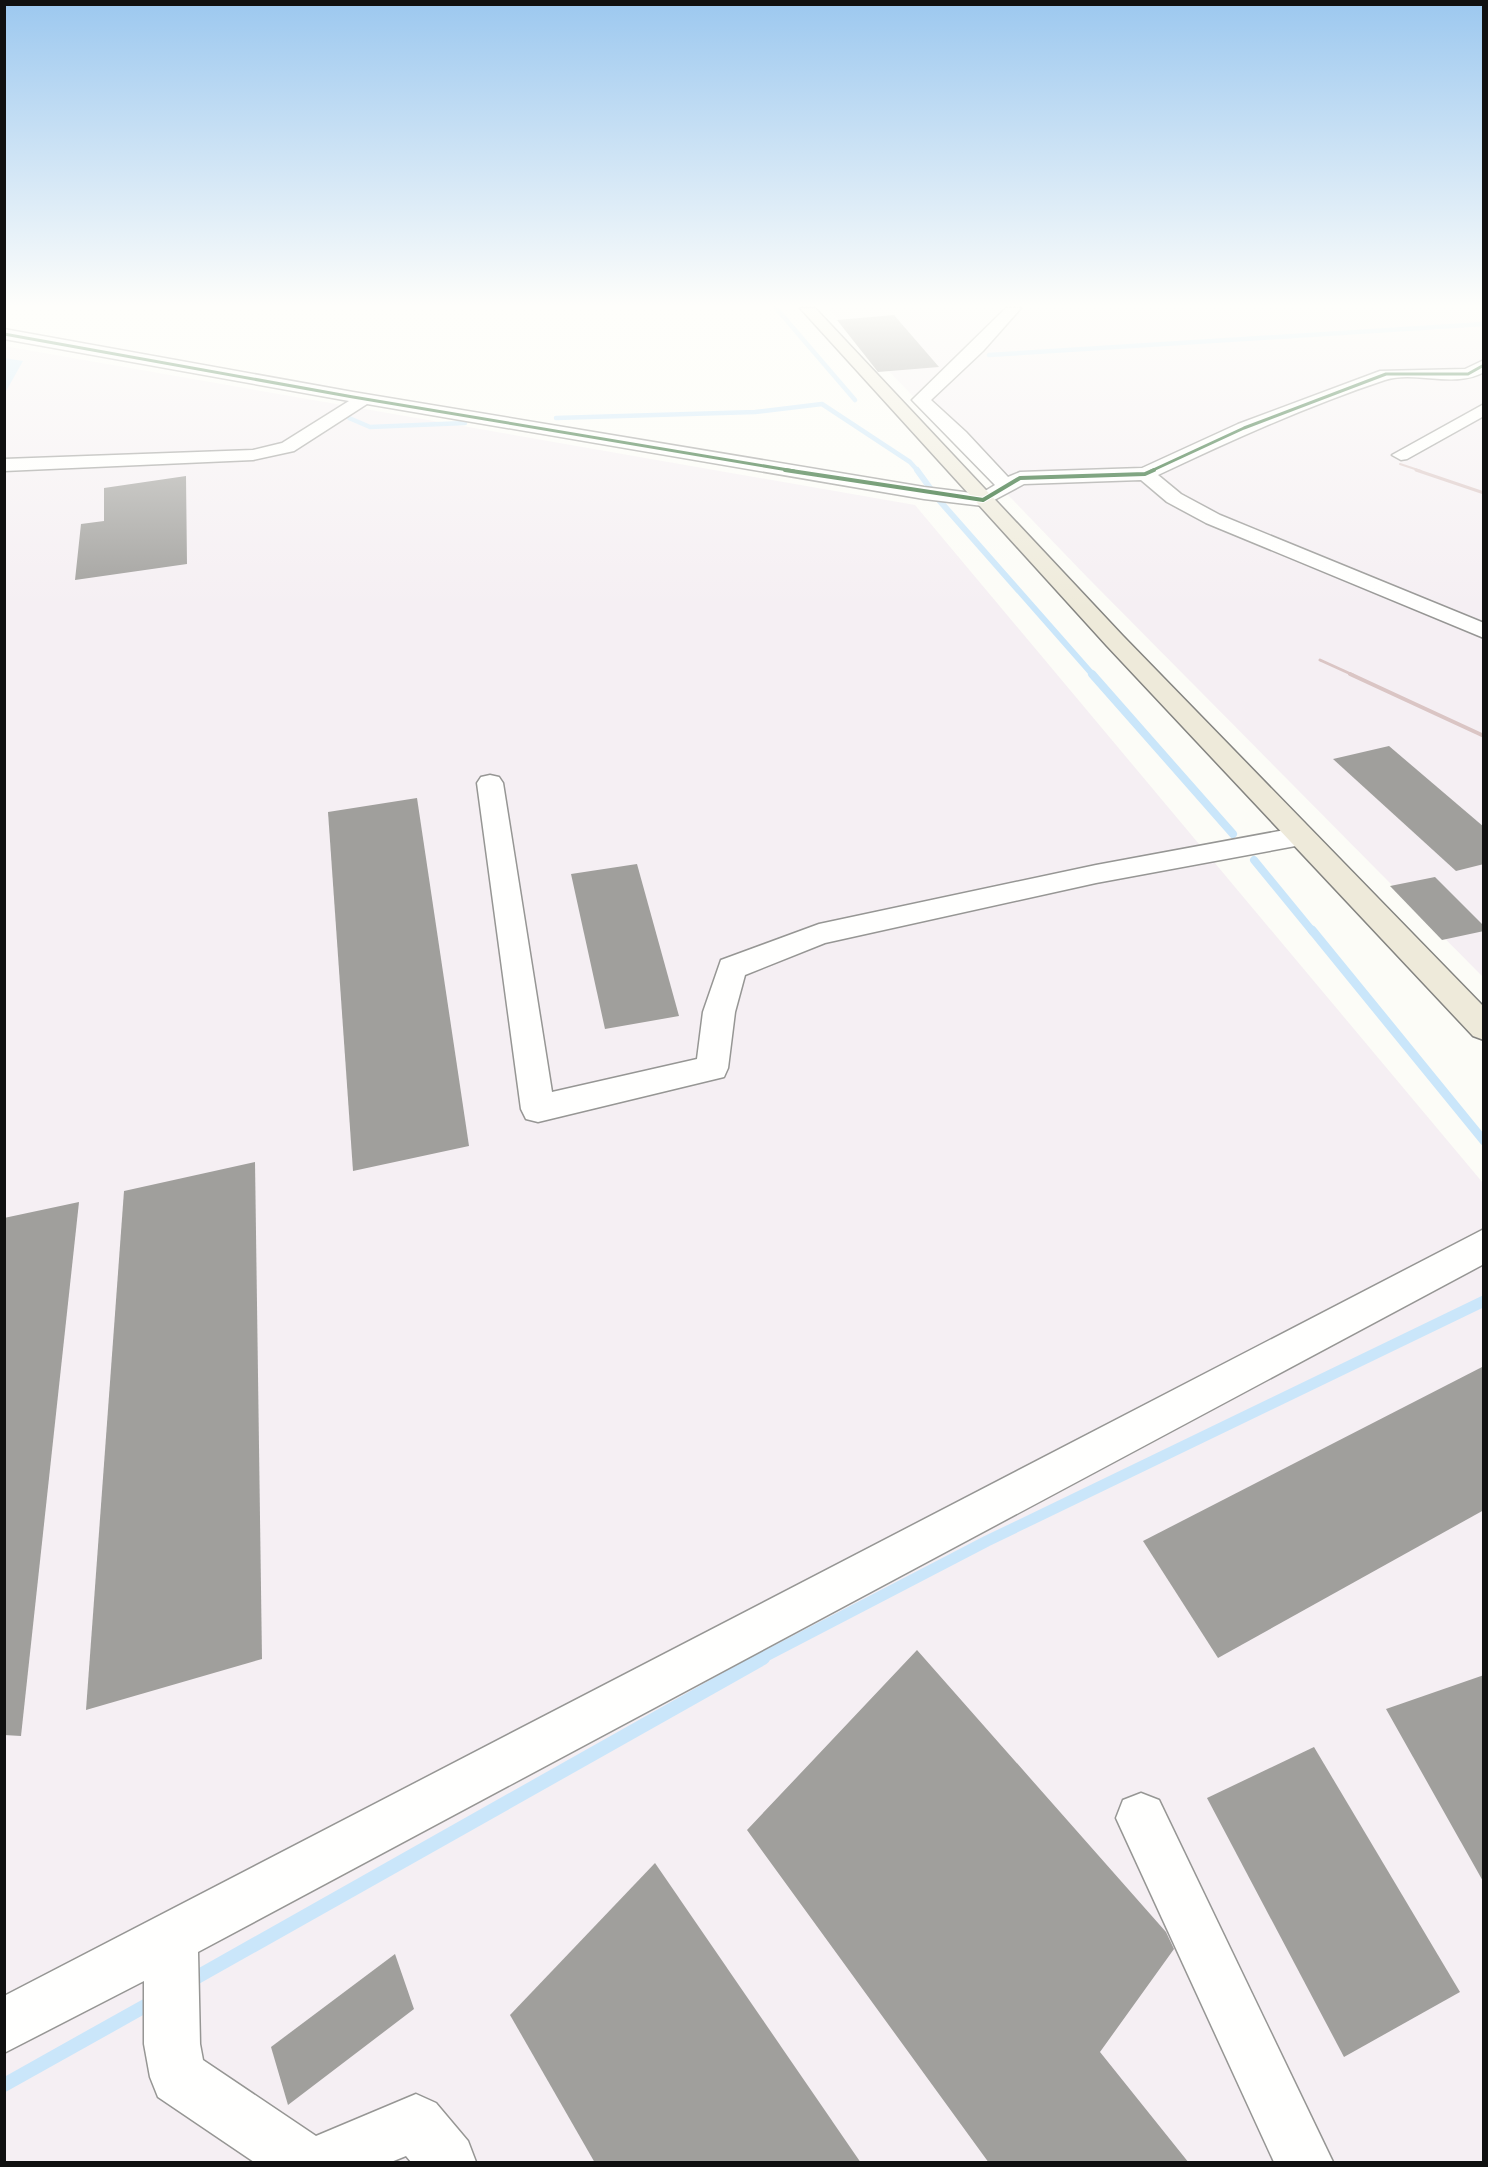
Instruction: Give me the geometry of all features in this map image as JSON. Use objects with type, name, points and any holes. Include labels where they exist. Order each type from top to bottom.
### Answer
[{"type":"main road","points":[[900,409],[1300,836],[1484,1028]]},
{"type":"street","points":[[4,465],[67,460],[253,455],[288,447],[348,409]]},
{"type":"street","points":[[424,409],[924,493],[984,500],[1020,478],[1145,474],[1244,428],[1294,409]]},
{"type":"street","points":[[931,409],[968,444],[1006,486]]},
{"type":"street","points":[[1401,455],[1480,414]]},
{"type":"street","points":[[1145,474],[1174,498],[1213,519],[1484,631]]},
{"type":"street","points":[[490,783],[538,1109],[712,1068],[719,1012],[732,968],[819,934],[1096,874],[1300,836]]},
{"type":"street","points":[[4,2026],[172,1952],[1484,1245]]},
{"type":"street","points":[[1141,1818],[1304,2163]]},
{"type":"street","points":[[172,1952],[172,2044],[178,2077],[304,2163]]},
{"type":"street","points":[[324,2163],[417,2123],[447,2163]]},
{"type":"shaded area","points":[[4,409],[366,409],[915,505],[1483,1183],[1483,2162],[5,2162]]},
{"type":"shaded area","points":[[925,409],[1483,409],[1483,977],[1088,578]]},
{"type":"building","points":[[186,476],[187,564],[75,580],[81,524],[104,521],[104,488]]},
{"type":"building","points":[[1389,746],[1484,827],[1484,864],[1456,871],[1333,759]]},
{"type":"building","points":[[417,798],[469,1146],[353,1171],[328,812]]},
{"type":"building","points":[[637,864],[679,1016],[605,1029],[571,874]]},
{"type":"building","points":[[1435,877],[1484,926],[1484,931],[1442,940],[1390,886]]},
{"type":"building","points":[[255,1162],[262,1659],[86,1710],[124,1191]]},
{"type":"building","points":[[79,1202],[21,1736],[4,1735],[4,1218]]},
{"type":"building","points":[[1484,1366],[1484,1510],[1218,1658],[1143,1541]]},
{"type":"building","points":[[917,1650],[1166,1932],[1174,1949],[1100,2052],[1189,2163],[989,2163],[747,1830]]},
{"type":"building","points":[[1484,1675],[1484,1883],[1386,1709]]},
{"type":"building","points":[[1314,1747],[1460,1992],[1344,2057],[1207,1798]]},
{"type":"building","points":[[655,1863],[861,2163],[595,2163],[510,2015]]},
{"type":"building","points":[[395,1954],[414,2009],[288,2105],[271,2047]]},
{"type":"waterway","points":[[556,418],[755,412],[779,409]]},
{"type":"waterway","points":[[830,409],[910,462],[918,471]]},
{"type":"waterway","points":[[349,418],[370,427],[465,423]]},
{"type":"waterway","points":[[917,470],[938,499],[1093,675]]},
{"type":"waterway","points":[[1092,674],[1233,834]]},
{"type":"waterway","points":[[1254,860],[1313,932]]},
{"type":"waterway","points":[[1312,930],[1484,1141]]},
{"type":"waterway","points":[[760,1659],[987,1541],[1484,1301]]},
{"type":"waterway","points":[[190,1981],[763,1658]]},
{"type":"waterway","points":[[4,2085],[154,2001]]},
{"type":"railway","points":[[1400,464],[1421,471]]},
{"type":"railway","points":[[1416,470],[1484,493]]},
{"type":"railway","points":[[1320,660],[1353,675]]},
{"type":"railway","points":[[1350,674],[1484,736]]},
{"type":"cycle path","points":[[425,409],[924,493],[983,500],[1020,478],[1145,474],[1244,428],[1294,409]]}]
